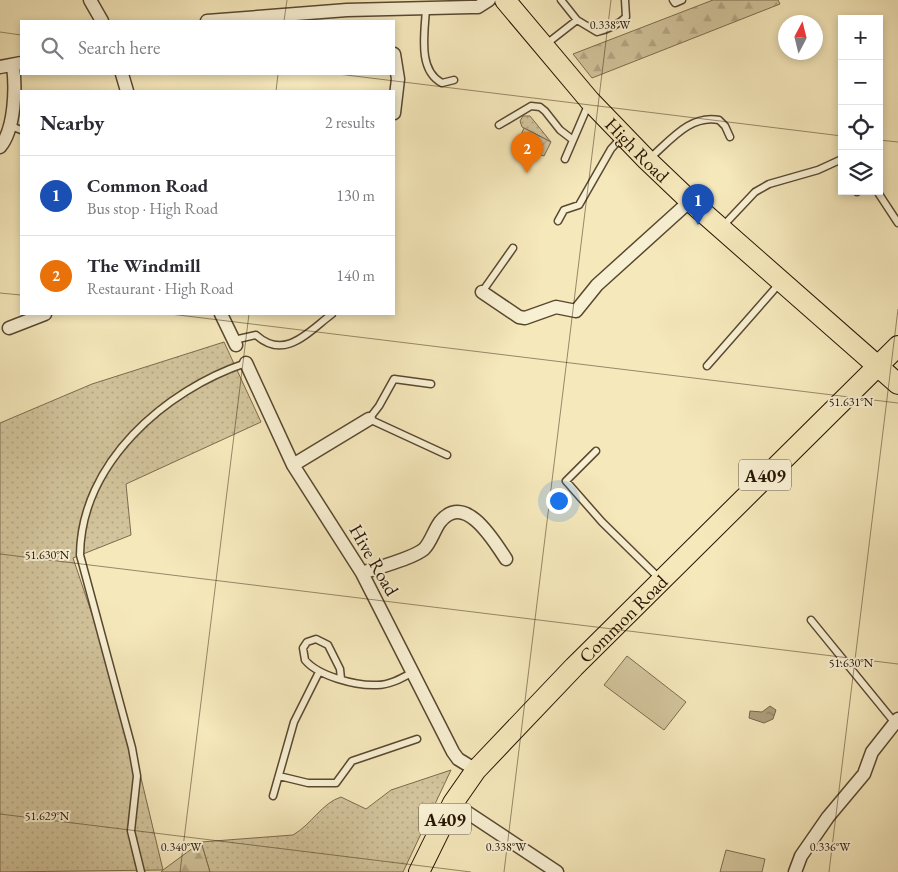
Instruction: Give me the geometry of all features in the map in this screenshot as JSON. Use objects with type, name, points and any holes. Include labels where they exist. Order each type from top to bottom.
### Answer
[{"type":"main road","name":"High Road","points":[[505,0],[542,47],[590,102],[648,160],[690,201],[780,282],[898,384]]},
{"type":"main road","name":"A409","points":[[875,366],[898,346]]},
{"type":"main road","name":"Common Road","points":[[419,872],[452,803],[476,770],[574,667],[875,366]]},
{"type":"street","points":[[90,0],[101,20]]},
{"type":"street","points":[[217,20],[269,15],[385,15],[426,8],[478,6],[489,0]]},
{"type":"street","points":[[395,60],[398,79],[395,104]]},
{"type":"street","points":[[0,147],[16,128],[15,79],[11,65]]},
{"type":"street","points":[[122,75],[127,90]]},
{"type":"street","points":[[482,292],[519,318],[525,318],[556,307],[576,312],[597,285],[690,201]]},
{"type":"street","points":[[9,328],[42,315]]},
{"type":"street","points":[[222,315],[235,342]]},
{"type":"street","name":"Hive Road","points":[[246,363],[293,465],[362,574],[453,752],[458,759],[476,770]]},
{"type":"street","points":[[293,465],[368,420]]},
{"type":"street","points":[[362,574],[424,549],[440,522],[455,514],[470,515],[479,523],[506,559]]},
{"type":"street","points":[[795,872],[801,856],[828,817],[864,774],[872,752],[897,721]]},
{"type":"street","points":[[452,803],[557,872]]},
{"type":"lane","points":[[561,0],[577,20],[597,32],[619,24],[626,17],[625,0]]},
{"type":"lane","points":[[673,0],[675,3],[682,0]]},
{"type":"lane","points":[[426,8],[427,66],[436,80],[442,83],[454,80]]},
{"type":"lane","points":[[542,47],[577,20]]},
{"type":"lane","points":[[565,159],[590,102]]},
{"type":"lane","points":[[499,125],[531,106],[540,107],[546,111],[560,130],[572,140]]},
{"type":"lane","points":[[648,160],[686,126],[701,120],[719,120],[725,126],[730,137]]},
{"type":"lane","points":[[558,221],[564,210],[579,205],[610,151],[623,135]]},
{"type":"lane","points":[[720,228],[756,192],[769,184],[818,170],[838,161]]},
{"type":"lane","points":[[880,195],[898,222]]},
{"type":"lane","points":[[482,292],[513,248]]},
{"type":"lane","points":[[707,366],[780,282]]},
{"type":"lane","points":[[235,342],[256,335],[264,342],[282,347],[292,344],[331,315]]},
{"type":"lane","points":[[141,872],[131,831],[137,776],[132,748],[80,555],[80,537],[90,503],[107,468],[146,420],[178,398],[226,370],[246,363]]},
{"type":"lane","points":[[431,384],[394,379],[379,406],[368,420],[447,455]]},
{"type":"lane","points":[[596,451],[566,481],[602,522],[661,580]]},
{"type":"lane","points":[[811,620],[897,721]]},
{"type":"lane","points":[[341,679],[340,669],[328,645],[323,641],[311,640],[304,648],[303,655],[310,667],[341,679],[362,684],[378,685],[396,681],[413,672]]},
{"type":"lane","points":[[273,796],[294,722],[319,672]]},
{"type":"lane","points":[[278,776],[308,783],[336,783],[352,761],[417,739]]},
{"type":"green space","points":[[713,0],[778,0],[780,4],[592,78],[573,54]]},
{"type":"green space","points":[[523,116],[530,116],[551,142],[522,127],[520,121]]},
{"type":"green space","points":[[524,128],[551,142],[544,156],[536,153],[528,156],[520,152],[521,148],[516,146]]},
{"type":"green space","points":[[224,342],[261,422],[126,484],[131,535],[73,558],[126,715],[163,870],[0,872],[0,423],[92,384]]},
{"type":"green space","points":[[627,656],[686,702],[664,730],[604,685]]},
{"type":"green space","points":[[451,770],[403,872],[210,872],[201,842],[293,835],[328,804],[341,797],[366,809],[391,790]]},
{"type":"green space","points":[[201,842],[210,872],[161,872],[163,870]]},
{"type":"green space","points":[[726,850],[765,859],[762,872],[720,872]]},
{"type":"water","points":[[770,706],[776,710],[773,719],[764,723],[749,718],[750,711],[762,712]]},
{"type":"place","name":"The Windmill","points":[[527,173]]},
{"type":"place","name":"Common Road","points":[[698,225]]}]
